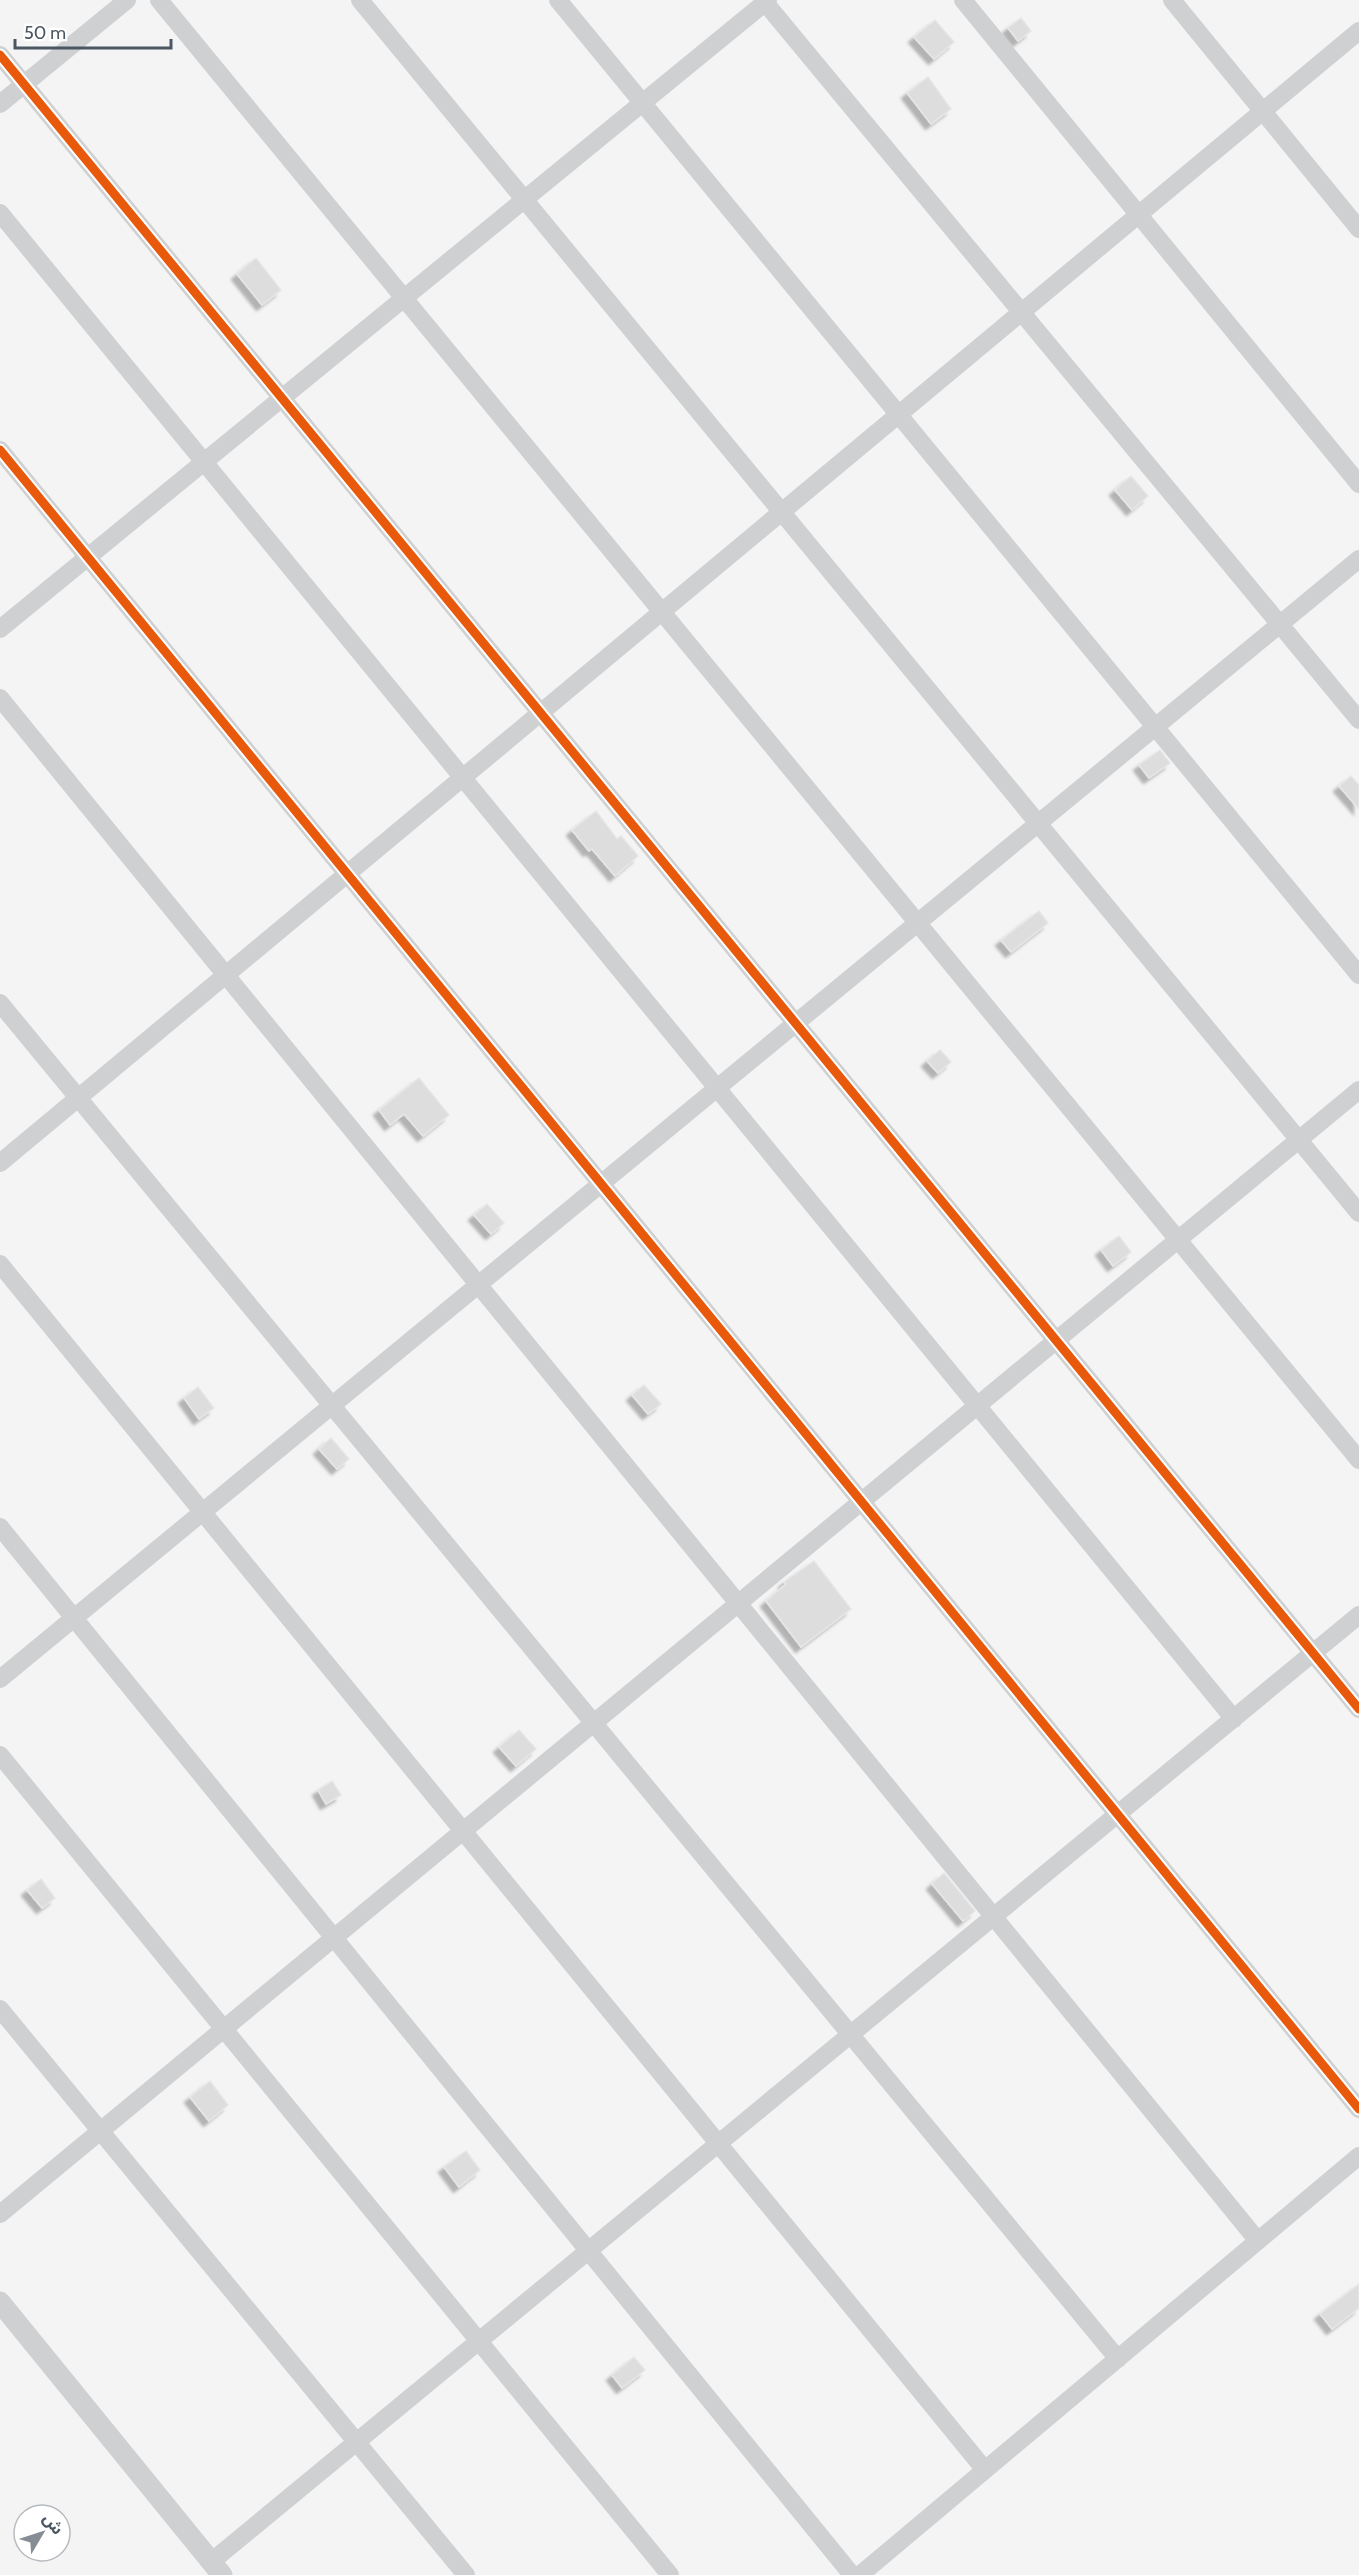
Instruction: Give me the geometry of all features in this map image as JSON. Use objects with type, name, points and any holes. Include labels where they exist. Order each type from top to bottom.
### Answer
[{"type":"street","points":[[0,104],[127,0]]},
{"type":"street","points":[[159,0],[1359,1460]]},
{"type":"street","points":[[360,0],[1359,1214]]},
{"type":"street","points":[[558,0],[1359,975]]},
{"type":"street","points":[[963,0],[1359,484]]},
{"type":"street","points":[[1172,0],[1359,229]]},
{"type":"street","points":[[0,629],[765,1],[1359,720]]},
{"type":"street","points":[[0,1163],[1359,30]]},
{"type":"street","points":[[0,55],[1359,1709]]},
{"type":"street","points":[[0,213],[1234,1719]]},
{"type":"street","points":[[0,450],[1359,2109]]},
{"type":"street","points":[[0,1679],[1359,559]]},
{"type":"street","points":[[0,698],[1258,2241]]},
{"type":"street","points":[[0,1003],[1118,2359]]},
{"type":"street","points":[[0,2214],[1359,1090]]},
{"type":"street","points":[[0,1264],[985,2470]]},
{"type":"street","points":[[0,1527],[852,2575]]},
{"type":"street","points":[[0,2302],[217,2568],[357,2442],[1359,1615]]},
{"type":"street","points":[[0,1755],[670,2575]]},
{"type":"street","points":[[0,2009],[466,2575]]},
{"type":"street","points":[[860,2575],[1359,2156]]},
{"type":"building","points":[[1021,18],[1031,31],[1018,41],[1008,28]]},
{"type":"building","points":[[935,20],[954,42],[934,59],[914,37]]},
{"type":"building","points":[[928,77],[951,109],[931,124],[907,93]]},
{"type":"building","points":[[256,258],[281,290],[262,305],[237,274]]},
{"type":"building","points":[[1131,476],[1148,496],[1132,510],[1115,490]]},
{"type":"building","points":[[1160,750],[1170,763],[1149,778],[1139,765]]},
{"type":"building","points":[[1351,776],[1359,785],[1359,809],[1339,786]]},
{"type":"building","points":[[596,811],[617,839],[621,836],[638,856],[615,876],[592,849],[589,851],[572,830]]},
{"type":"building","points":[[1039,911],[1048,923],[1011,952],[1001,940]]},
{"type":"building","points":[[940,1050],[951,1062],[938,1073],[927,1061]]},
{"type":"building","points":[[419,1078],[449,1115],[423,1136],[404,1114],[390,1125],[379,1110]]},
{"type":"building","points":[[487,1204],[504,1223],[491,1234],[474,1215]]},
{"type":"building","points":[[1119,1236],[1131,1252],[1113,1266],[1101,1250]]},
{"type":"building","points":[[644,1385],[661,1404],[648,1414],[632,1395]]},
{"type":"building","points":[[198,1387],[214,1408],[199,1419],[184,1398]]},
{"type":"building","points":[[331,1438],[349,1459],[337,1469],[319,1449]]},
{"type":"building","points":[[814,1561],[851,1609],[801,1647],[766,1601],[786,1584],[784,1582]]},
{"type":"building","points":[[519,1730],[536,1749],[516,1766],[499,1747]]},
{"type":"building","points":[[332,1781],[341,1795],[326,1804],[318,1790]]},
{"type":"building","points":[[944,1873],[975,1911],[963,1921],[932,1884]]},
{"type":"building","points":[[41,1879],[55,1898],[42,1908],[27,1890]]},
{"type":"building","points":[[210,2081],[228,2105],[209,2121],[190,2097]]},
{"type":"building","points":[[466,2151],[480,2170],[459,2187],[444,2167]]},
{"type":"building","points":[[1359,2284],[1359,2308],[1332,2329],[1320,2314]]},
{"type":"building","points":[[634,2357],[645,2370],[622,2388],[612,2375]]},
{"type":"cycle path","points":[[0,55],[1359,1709]]},
{"type":"cycle path","points":[[0,450],[1359,2109]]}]
